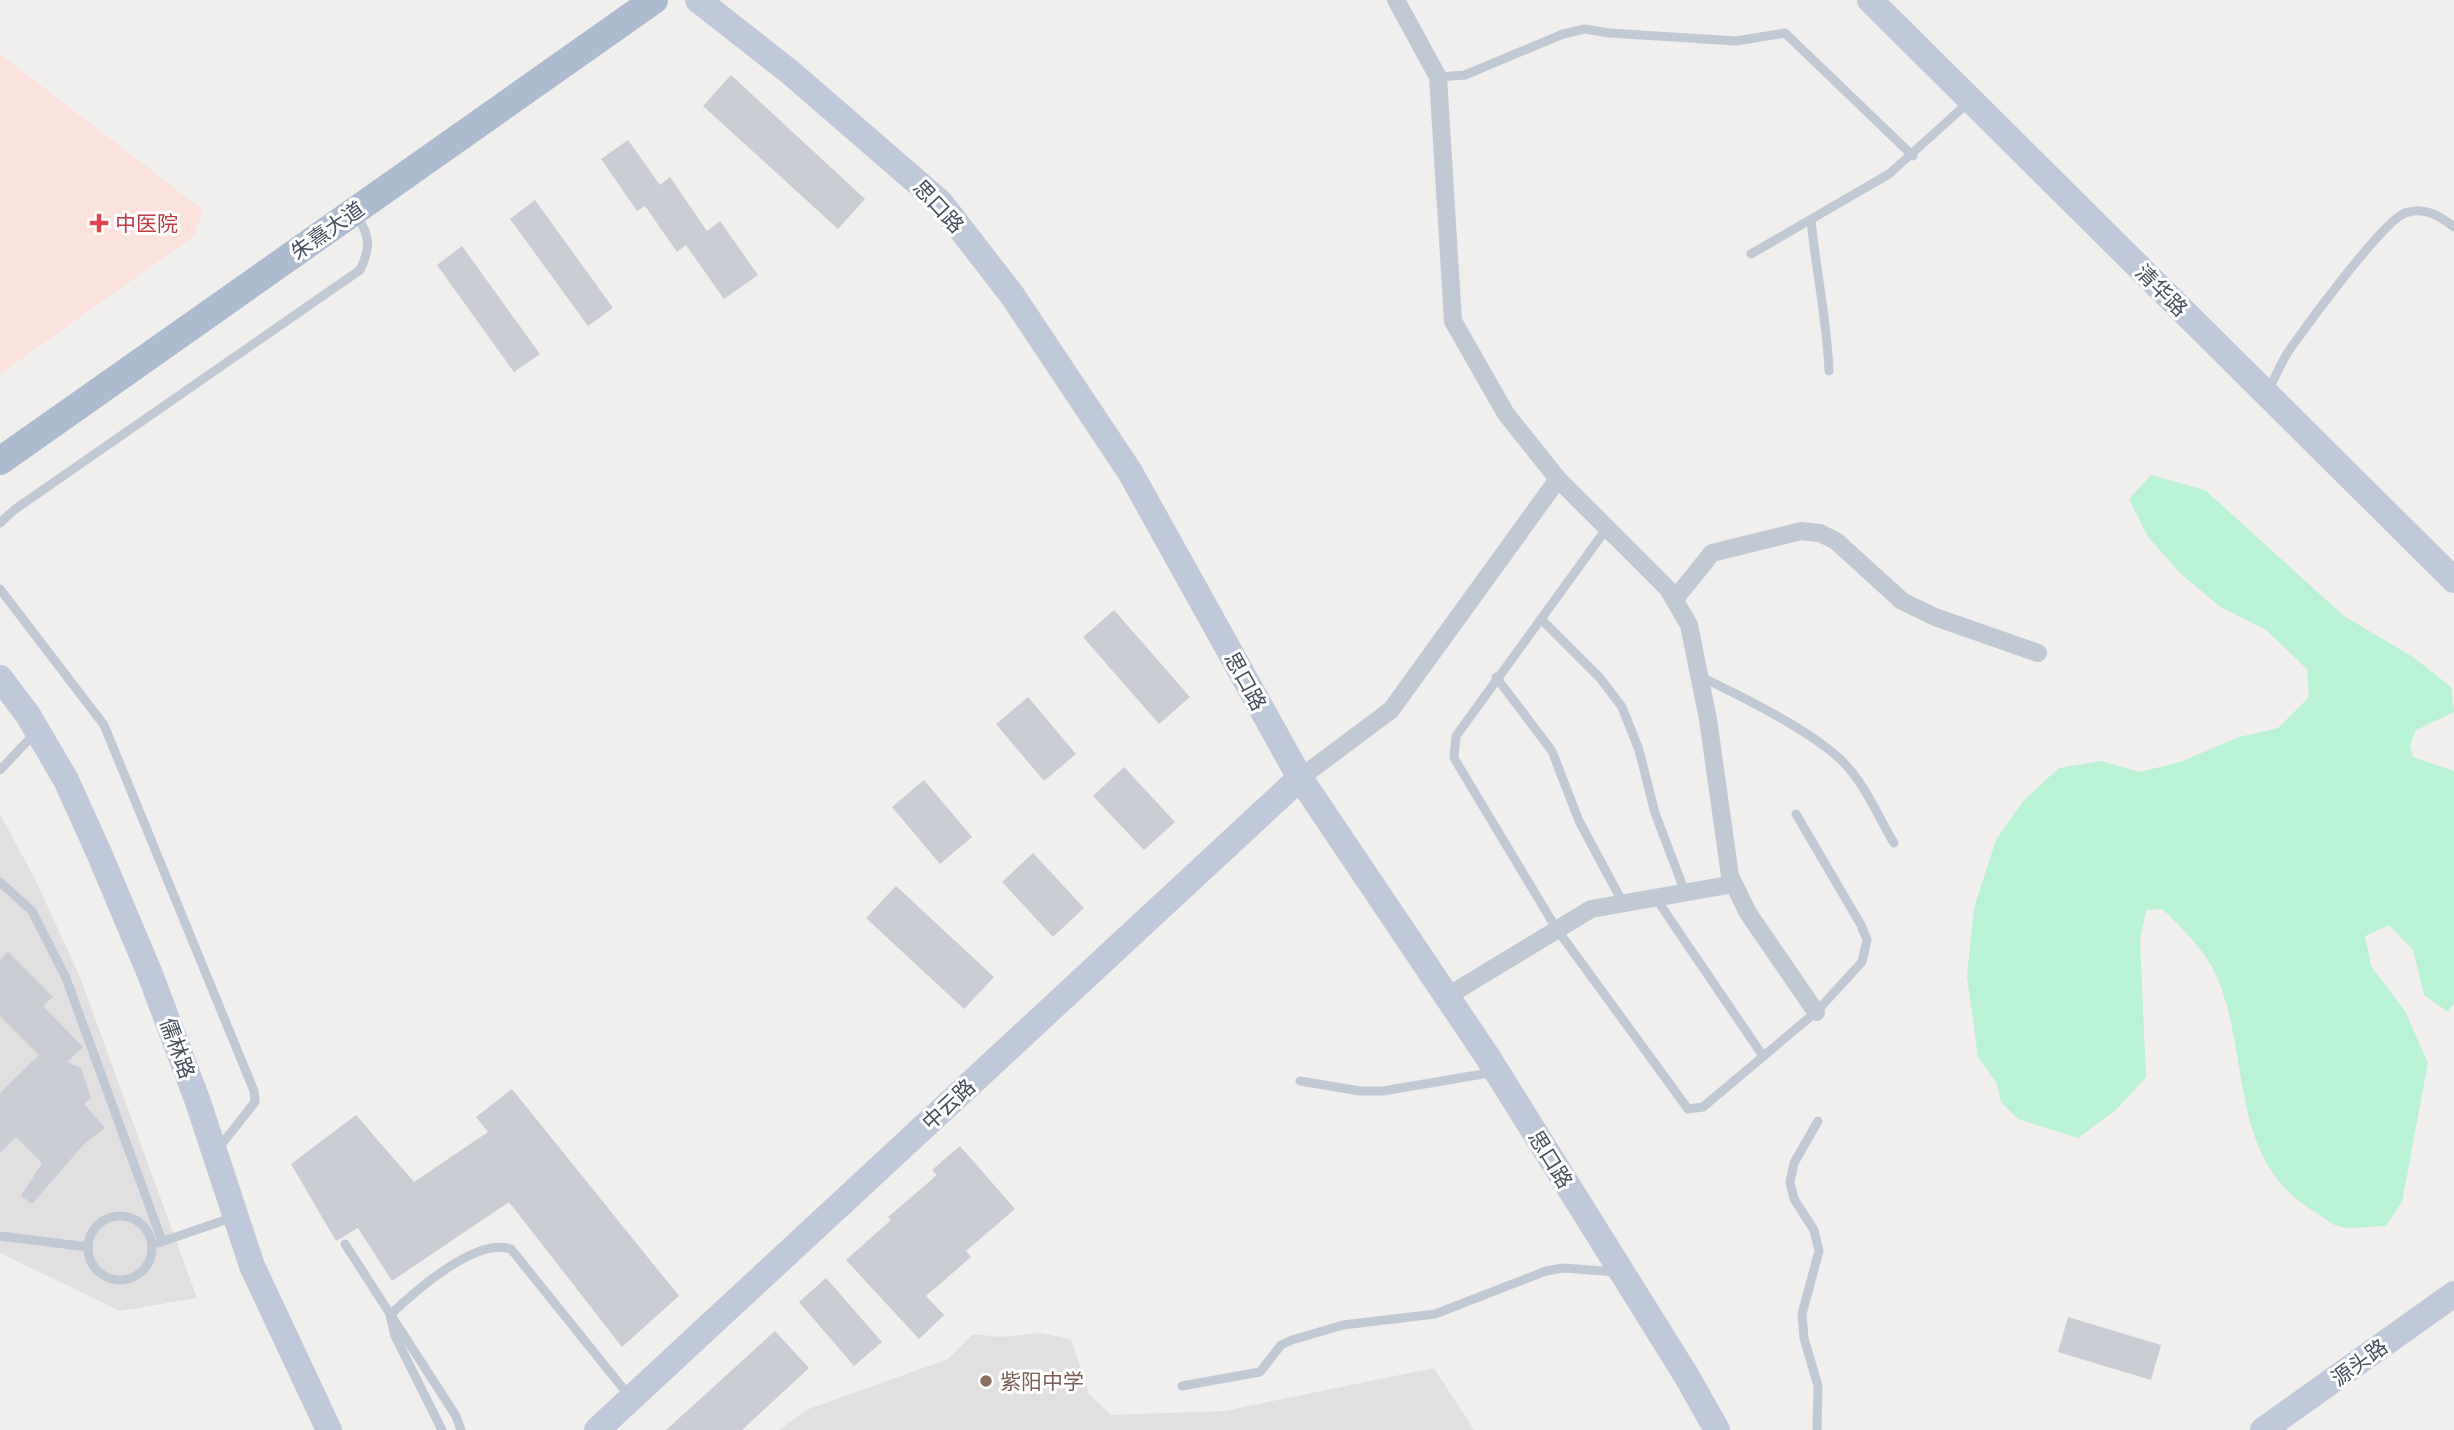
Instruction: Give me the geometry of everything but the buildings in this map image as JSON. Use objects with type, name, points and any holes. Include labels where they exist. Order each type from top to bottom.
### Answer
[{"type":"main road","name":"朱熹大道","points":[[0,461],[654,0]]},
{"type":"street","name":"思口路","points":[[698,0],[791,74],[940,202],[1004,284],[1130,472],[1300,778],[1496,1072],[1622,1272],[1717,1430]]},
{"type":"street","points":[[1396,0],[1438,78],[1453,321],[1506,414],[1558,479],[1668,589],[1689,625],[1734,884],[1748,913],[1816,1012]]},
{"type":"street","name":"清华路","points":[[1870,0],[2454,580]]},
{"type":"street","points":[[1300,778],[1391,710],[1558,479]]},
{"type":"street","points":[[1674,600],[1712,553],[1801,531],[1820,533],[1836,541],[1902,601],[1935,617],[2038,653]]},
{"type":"street","name":"儒林路","points":[[0,678],[37,730],[66,780],[150,974],[215,1153],[252,1266],[329,1430]]},
{"type":"street","name":"中云路","points":[[597,1430],[1300,778]]},
{"type":"street","points":[[1447,997],[1591,909],[1657,900],[1734,884]]},
{"type":"street","name":"源头路","points":[[2263,1430],[2454,1294]]},
{"type":"lane","points":[[1438,78],[1465,75],[1563,34],[1585,29],[1737,41],[1785,33],[1913,156]]},
{"type":"lane","points":[[1751,254],[1889,174],[1913,156],[1970,100]]},
{"type":"lane","points":[[0,523],[14,510],[360,270],[369,252],[367,233],[355,211]]},
{"type":"lane","points":[[2267,394],[2289,351],[2383,231],[2404,213],[2424,211],[2438,215],[2454,227]]},
{"type":"lane","points":[[1811,220],[1816,278],[1827,324],[1829,371]]},
{"type":"lane","points":[[1607,528],[1496,677],[1456,736],[1454,758],[1556,928],[1688,1109],[1703,1107],[1816,1012],[1862,962],[1867,940],[1796,814]]},
{"type":"lane","points":[[0,589],[104,725],[254,1091],[255,1101],[215,1153]]},
{"type":"lane","points":[[1541,619],[1600,678],[1622,707],[1639,750],[1655,813],[1686,894]]},
{"type":"lane","points":[[1699,676],[1740,695],[1829,750],[1847,766],[1894,843]]},
{"type":"lane","points":[[1496,677],[1552,751],[1579,821],[1623,905]]},
{"type":"lane","points":[[0,770],[37,730]]},
{"type":"lane","points":[[0,882],[32,911],[66,978],[157,1243],[141,1273],[122,1280],[102,1274],[94,1267],[88,1247],[96,1227],[114,1216],[135,1219],[157,1243]]},
{"type":"lane","points":[[1657,900],[1763,1056]]},
{"type":"lane","points":[[1300,1081],[1360,1091],[1383,1091],[1496,1072]]},
{"type":"lane","points":[[1817,1430],[1818,1386],[1804,1338],[1802,1314],[1819,1251],[1814,1230],[1794,1199],[1790,1182],[1794,1163],[1818,1121]]},
{"type":"lane","points":[[157,1243],[236,1216]]},
{"type":"lane","points":[[0,1236],[88,1247]]},
{"type":"lane","points":[[345,1244],[456,1416],[461,1430]]},
{"type":"lane","points":[[390,1315],[414,1291],[473,1254],[492,1246],[511,1249],[631,1398]]},
{"type":"lane","points":[[1182,1386],[1260,1372],[1281,1345],[1292,1340],[1343,1325],[1434,1314],[1546,1271],[1563,1268],[1622,1272]]},
{"type":"lane","points":[[390,1315],[396,1336],[442,1430]]},
{"type":"shaded area","name":"中医院","points":[[0,54],[203,210],[194,236],[0,374]]},
{"type":"shaded area","points":[[0,814],[36,881],[80,977],[197,1298],[120,1311],[0,1253]]},
{"type":"shaded area","name":"紫阳中学","points":[[1040,1333],[1071,1339],[1089,1394],[1111,1415],[1224,1411],[1434,1368],[1474,1430],[779,1430],[806,1410],[948,1359],[973,1334],[1000,1337]]},
{"type":"green space","points":[[2151,475],[2205,490],[2344,616],[2413,657],[2451,687],[2454,712],[2416,730],[2410,745],[2413,757],[2454,771],[2454,1002],[2448,1012],[2424,995],[2413,950],[2389,925],[2365,936],[2371,966],[2405,1011],[2428,1063],[2402,1202],[2386,1226],[2349,1228],[2332,1224],[2287,1190],[2267,1164],[2254,1136],[2227,1006],[2216,975],[2199,948],[2163,909],[2146,910],[2140,940],[2146,1077],[2116,1110],[2078,1138],[2018,1119],[2001,1102],[1997,1084],[1978,1057],[1967,976],[1974,908],[1996,840],[2023,801],[2059,768],[2101,761],[2140,772],[2180,762],[2239,737],[2278,728],[2309,697],[2307,669],[2266,630],[2219,606],[2179,572],[2148,537],[2129,499]]},
{"type":"place","name":"中医院","points":[[99,223]]},
{"type":"place","name":"紫阳中学","points":[[986,1381]]}]
